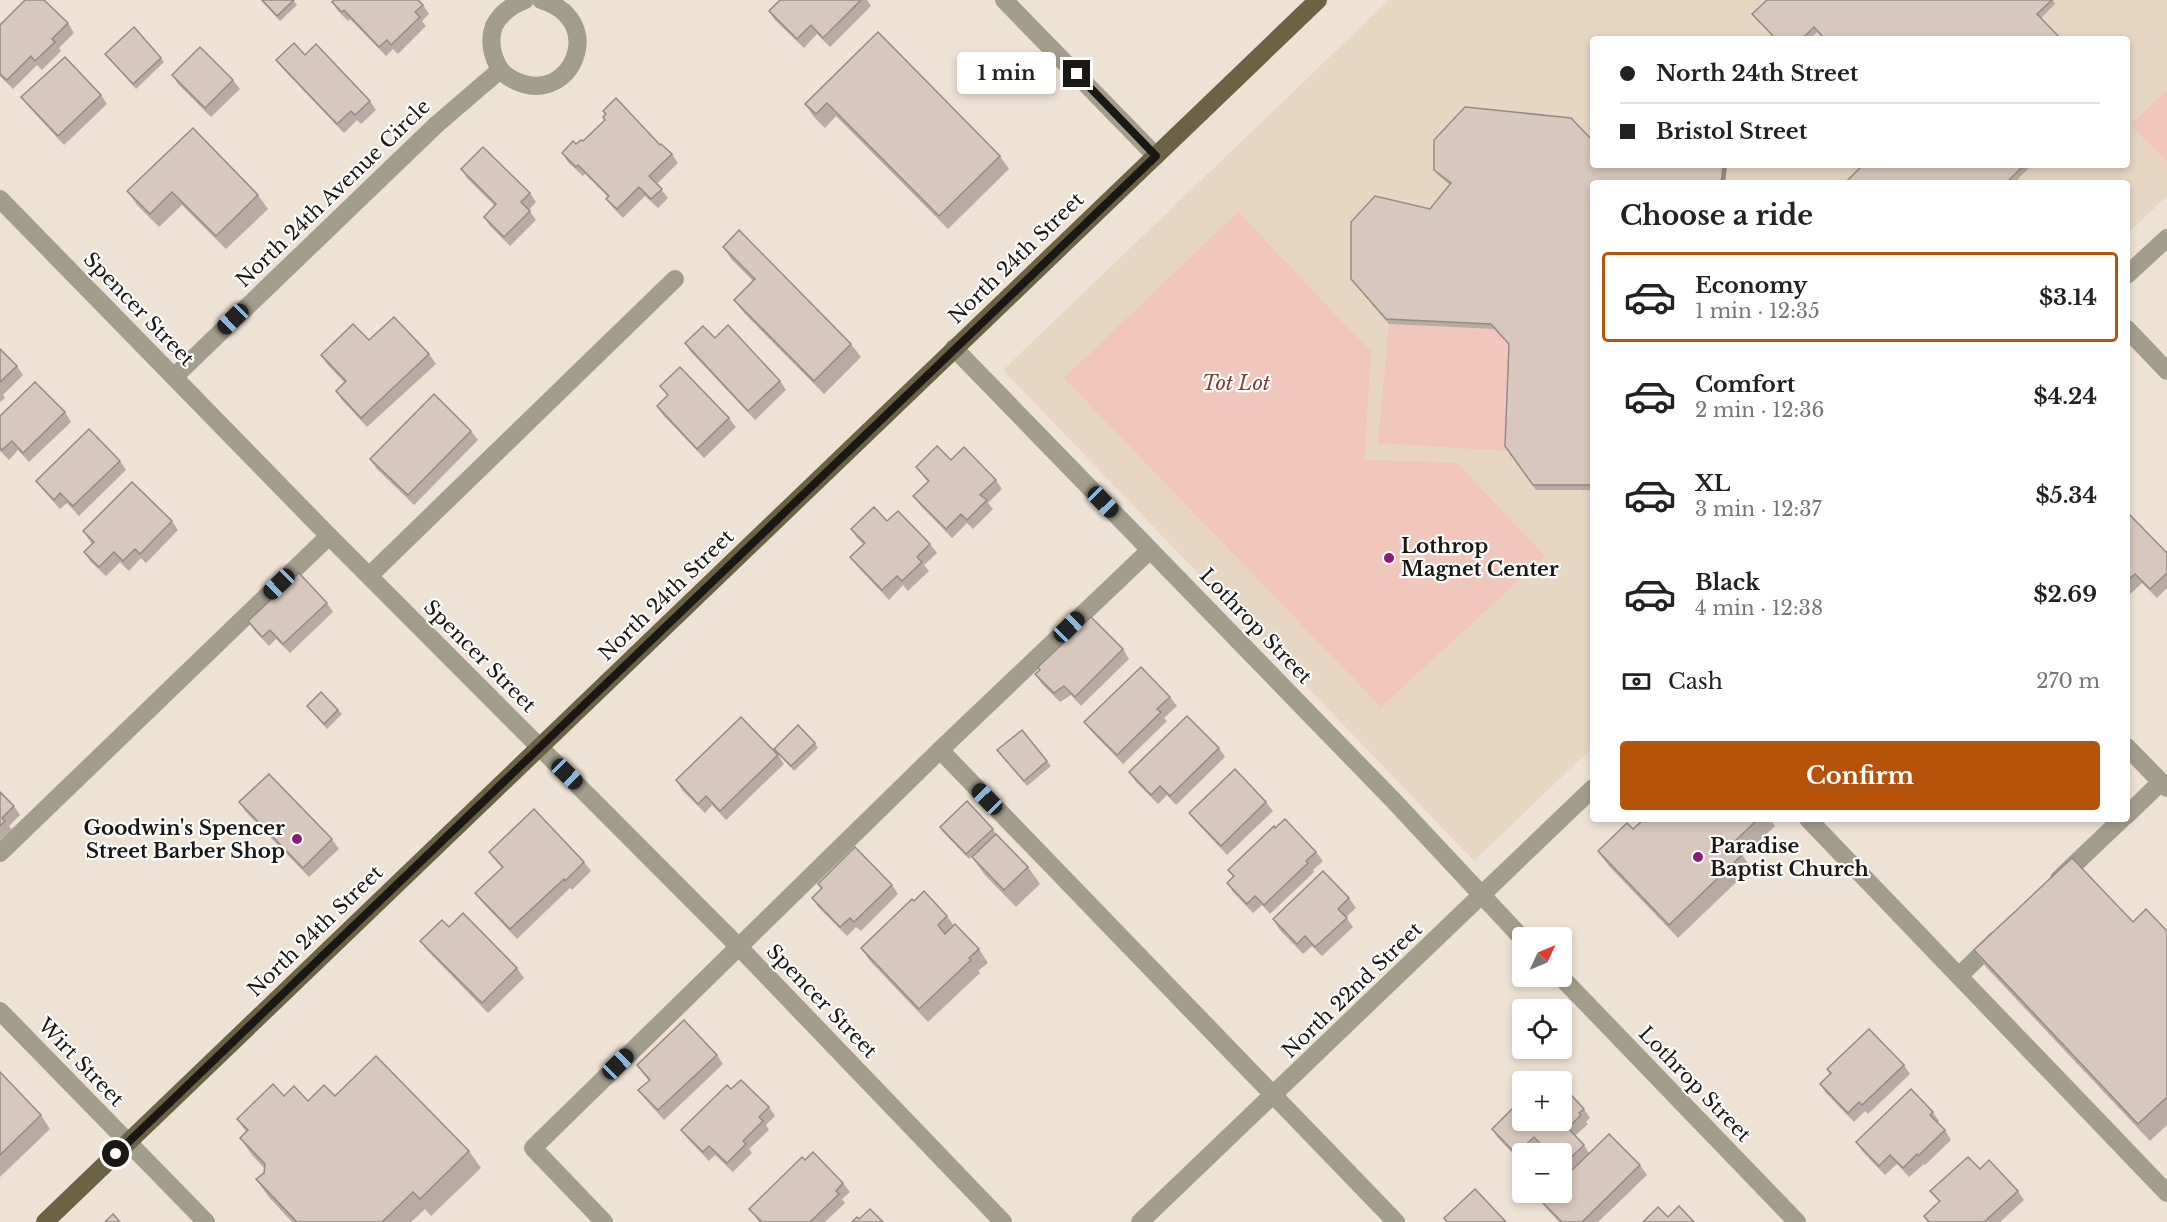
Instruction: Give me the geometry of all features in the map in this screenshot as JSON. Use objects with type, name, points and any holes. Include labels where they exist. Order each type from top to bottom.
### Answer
[{"type":"main road","name":"North 24th Street","points":[[45,1222],[1318,0]]},
{"type":"street","points":[[525,0],[511,6],[501,15],[494,28],[491,42],[493,56],[500,70],[510,78],[523,85],[538,86],[551,83],[563,75],[572,64],[577,51],[574,23],[553,3],[541,0]]},
{"type":"street","points":[[1004,0],[1156,156]]},
{"type":"street","name":"North 24th Avenue Circle","points":[[174,377],[436,125],[500,70]]},
{"type":"street","name":"Spencer Street","points":[[4,210],[174,377],[329,536],[738,946],[1003,1222]]},
{"type":"street","points":[[2130,272],[2167,238]]},
{"type":"street","points":[[369,576],[675,279]]},
{"type":"street","points":[[2130,332],[2167,371]]},
{"type":"street","name":"Lothrop Street","points":[[954,348],[1393,800],[1512,928]]},
{"type":"street","points":[[0,853],[329,536]]},
{"type":"street","points":[[604,1222],[533,1148],[940,750],[1150,550]]},
{"type":"street","points":[[940,750],[1396,1222]]},
{"type":"street","points":[[2130,750],[2164,785],[2130,813]]},
{"type":"street","name":"North 22nd Street","points":[[1140,1222],[1590,791]]},
{"type":"street","points":[[1811,822],[2167,1193]]},
{"type":"street","points":[[2045,893],[2119,822]]},
{"type":"street","points":[[1959,976],[2010,927]]},
{"type":"street","name":"Lothrop Street","points":[[1571,987],[1797,1222]]},
{"type":"street","name":"Wirt Street","points":[[0,1011],[206,1222]]},
{"type":"shaded area","name":"Lothrop Magnet Center","points":[[1389,0],[2167,0],[2167,196],[2130,231],[2130,180],[1590,180],[1590,750],[1474,861],[1003,370]]},
{"type":"green space","points":[[2167,90],[2167,162],[2131,125]]},
{"type":"green space","name":"Tot Lot","points":[[1238,212],[1371,352],[1364,460],[1457,463],[1545,556],[1381,707],[1064,378]]},
{"type":"green space","points":[[1389,324],[1494,329],[1513,349],[1508,451],[1378,443]]},
{"type":"building","points":[[25,0],[44,0],[68,23],[52,39],[55,42],[35,61],[31,56],[7,80],[0,74],[0,25]]},
{"type":"building","points":[[262,0],[294,0],[277,16]]},
{"type":"building","points":[[334,0],[418,0],[423,5],[415,12],[420,17],[391,45],[387,40],[379,47],[344,10],[342,12],[332,2]]},
{"type":"building","points":[[780,0],[861,0],[823,38],[811,25],[797,39],[769,11]]},
{"type":"building","points":[[1767,0],[2052,0],[2037,14],[2058,36],[1822,36],[1814,27],[1805,36],[1773,36],[1752,14]]},
{"type":"building","points":[[134,27],[161,58],[133,84],[105,54]]},
{"type":"building","points":[[878,32],[1000,156],[939,216],[827,103],[816,114],[805,104]]},
{"type":"building","points":[[294,43],[305,55],[316,44],[370,101],[355,115],[351,111],[337,124],[276,60]]},
{"type":"building","points":[[200,47],[233,80],[205,108],[172,75]]},
{"type":"building","points":[[65,57],[101,95],[58,136],[21,97]]},
{"type":"building","points":[[616,98],[660,145],[672,154],[649,176],[662,189],[651,199],[639,187],[617,209],[606,199],[609,196],[578,165],[576,167],[562,153],[573,141],[576,144],[583,141],[605,120],[603,117],[606,114],[603,111]]},
{"type":"building","name":"Lothrop Magnet Center","points":[[1465,107],[1571,118],[1590,138],[1590,168],[1723,168],[1721,180],[1590,180],[1590,485],[1533,485],[1505,446],[1509,344],[1491,324],[1386,319],[1351,279],[1351,222],[1375,196],[1430,209],[1451,183],[1434,170],[1434,140]]},
{"type":"building","points":[[193,128],[258,195],[216,236],[172,192],[150,214],[127,191]]},
{"type":"building","points":[[483,147],[530,193],[521,202],[530,211],[504,237],[484,217],[496,204],[461,169]]},
{"type":"building","points":[[1860,168],[2021,168],[2009,180],[1848,180]]},
{"type":"building","points":[[739,230],[851,344],[814,381],[734,300],[755,279],[723,247]]},
{"type":"building","points":[[394,317],[429,354],[361,418],[336,391],[346,381],[321,355],[353,324],[369,340]]},
{"type":"building","points":[[728,325],[780,381],[748,411],[685,343],[703,326],[715,338]]},
{"type":"building","points":[[0,349],[17,366],[0,382]]},
{"type":"building","points":[[680,367],[729,418],[697,449],[657,406],[668,395],[660,386]]},
{"type":"building","points":[[35,382],[65,412],[23,453],[12,441],[2,450],[0,448],[0,416]]},
{"type":"building","points":[[434,394],[471,431],[408,495],[370,459]]},
{"type":"building","points":[[89,429],[120,461],[73,506],[60,493],[54,500],[36,481]]},
{"type":"building","points":[[937,446],[951,460],[964,447],[996,480],[980,495],[987,500],[967,520],[961,514],[946,529],[913,496],[929,481],[916,467]]},
{"type":"building","points":[[132,482],[172,521],[140,554],[135,549],[123,561],[114,552],[99,567],[84,552],[94,542],[83,531]]},
{"type":"building","points":[[874,507],[887,521],[898,511],[930,544],[917,557],[922,562],[902,581],[897,576],[882,590],[850,557],[865,543],[851,529]]},
{"type":"building","points":[[2130,515],[2167,553],[2167,573],[2150,589],[2135,574],[2130,578]]},
{"type":"building","points":[[299,573],[327,603],[283,644],[270,630],[262,637],[248,621]]},
{"type":"building","points":[[1091,617],[1123,649],[1075,697],[1064,686],[1054,693],[1035,674],[1040,670],[1038,667]]},
{"type":"building","points":[[1141,667],[1170,697],[1157,709],[1161,712],[1117,755],[1084,722]]},
{"type":"building","points":[[321,692],[338,710],[324,724],[307,706]]},
{"type":"building","points":[[1187,716],[1219,748],[1170,796],[1160,786],[1151,795],[1129,772]]},
{"type":"building","points":[[741,717],[778,755],[720,811],[706,796],[698,804],[676,780]]},
{"type":"building","points":[[798,725],[815,743],[791,766],[774,749]]},
{"type":"building","points":[[1022,730],[1047,761],[1024,781],[997,750]]},
{"type":"building","points":[[1235,769],[1266,802],[1221,846],[1189,813]]},
{"type":"building","points":[[269,774],[332,839],[303,868],[239,802]]},
{"type":"building","points":[[0,792],[14,806],[2,818],[5,821],[0,826]]},
{"type":"building","points":[[967,801],[993,829],[966,854],[940,827]]},
{"type":"building","points":[[534,809],[584,862],[510,929],[475,893],[503,867],[489,852]]},
{"type":"building","points":[[1285,819],[1316,852],[1306,861],[1308,863],[1264,905],[1255,896],[1247,904],[1227,883],[1234,876],[1228,870],[1274,826],[1275,828]]},
{"type":"building","points":[[1641,822],[1755,822],[1732,844],[1742,855],[1669,925],[1598,851],[1627,823],[1633,829]]},
{"type":"building","points":[[996,834],[1028,867],[1004,890],[972,857]]},
{"type":"building","points":[[855,847],[892,885],[854,922],[850,918],[840,927],[812,898],[822,888],[818,884]]},
{"type":"building","points":[[2072,858],[2133,922],[2146,909],[2167,931],[2167,1097],[2138,1124],[1974,950]]},
{"type":"building","points":[[1323,871],[1349,898],[1338,909],[1347,918],[1315,947],[1305,936],[1297,944],[1273,919]]},
{"type":"building","points":[[924,891],[947,916],[938,925],[945,934],[955,924],[979,949],[969,958],[971,960],[919,1009],[861,948],[912,899],[914,901]]},
{"type":"building","points":[[463,913],[517,968],[482,1003],[420,941],[442,920],[449,927]]},
{"type":"building","points":[[684,1020],[717,1055],[658,1110],[638,1090],[650,1080],[637,1065]]},
{"type":"building","points":[[1869,1029],[1904,1065],[1862,1105],[1859,1102],[1848,1113],[1820,1084],[1831,1073],[1827,1069]]},
{"type":"building","points":[[376,1056],[469,1151],[420,1199],[413,1192],[382,1222],[297,1222],[256,1179],[264,1173],[265,1164],[240,1138],[248,1130],[237,1119],[273,1084],[284,1096],[294,1086],[308,1101],[324,1085],[335,1096]]},
{"type":"building","points":[[0,1072],[41,1115],[0,1155]]},
{"type":"building","points":[[741,1080],[769,1107],[759,1117],[763,1121],[743,1141],[746,1144],[727,1163],[709,1146],[703,1152],[681,1130],[727,1085],[731,1089]]},
{"type":"building","points":[[1911,1089],[1933,1112],[1930,1115],[1945,1130],[1903,1168],[1890,1155],[1879,1166],[1856,1142]]},
{"type":"building","points":[[1572,1096],[1584,1109],[1579,1113],[1581,1115],[1572,1124]]},
{"type":"building","points":[[1512,1109],[1512,1131],[1571,1131],[1584,1145],[1572,1156],[1572,1143],[1540,1143],[1534,1137],[1528,1143],[1512,1143],[1512,1150],[1492,1129]]},
{"type":"building","points":[[1609,1134],[1640,1165],[1582,1222],[1562,1222],[1543,1203],[1572,1203],[1572,1170]]},
{"type":"building","points":[[813,1152],[843,1183],[836,1191],[839,1194],[810,1222],[762,1222],[749,1209],[802,1157],[805,1160]]},
{"type":"building","points":[[1968,1157],[1980,1169],[1989,1160],[2018,1191],[1984,1222],[1929,1222],[1924,1216],[1940,1201],[1930,1191]]},
{"type":"building","points":[[1475,1189],[1506,1222],[1447,1222],[1444,1218]]},
{"type":"building","points":[[1679,1206],[1694,1222],[1643,1222],[1658,1207],[1668,1217]]},
{"type":"building","points":[[870,1209],[883,1222],[852,1222],[857,1217],[859,1219]]},
{"type":"building","points":[[113,1214],[120,1222],[105,1222]]},
{"type":"place","name":"Lothrop Magnet Center","points":[[1389,558]]},
{"type":"place","name":"Goodwin's Spencer Street Barber Shop","points":[[297,839]]},
{"type":"place","name":"Paradise Baptist Church","points":[[1698,857]]},
{"type":"route","points":[[116,1154],[1156,156],[1077,74]]}]
